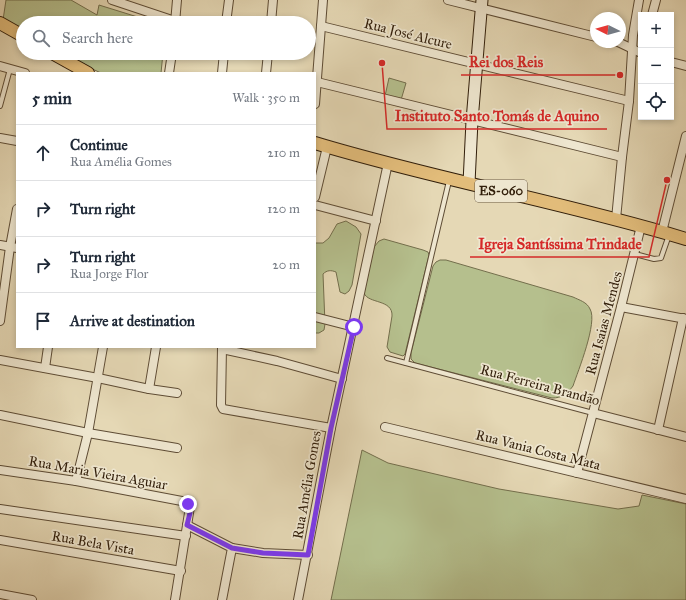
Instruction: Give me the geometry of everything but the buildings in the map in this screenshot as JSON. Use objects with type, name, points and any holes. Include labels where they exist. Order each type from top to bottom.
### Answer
[{"type":"main road","points":[[0,23],[16,32]]},
{"type":"main road","points":[[63,60],[82,72]]},
{"type":"main road","name":"ES-060","points":[[316,144],[641,226],[686,239]]},
{"type":"street","points":[[112,0],[158,16]]},
{"type":"street","points":[[176,16],[177,0]]},
{"type":"street","points":[[227,16],[229,0]]},
{"type":"street","points":[[272,16],[273,0]]},
{"type":"street","points":[[316,93],[323,0]]},
{"type":"street","points":[[448,0],[479,4],[590,35]]},
{"type":"street","points":[[616,220],[639,0]]},
{"type":"street","points":[[653,12],[656,0]]},
{"type":"street","points":[[460,181],[469,120],[479,4]]},
{"type":"street","name":"Rua José Alcure","points":[[321,26],[629,102]]},
{"type":"street","points":[[626,45],[638,51]]},
{"type":"street","points":[[170,72],[171,60]]},
{"type":"street","points":[[222,72],[223,60]]},
{"type":"street","points":[[266,72],[267,60]]},
{"type":"street","points":[[674,63],[686,66]]},
{"type":"street","points":[[0,66],[21,72]]},
{"type":"street","points":[[317,82],[622,158]]},
{"type":"street","points":[[666,233],[686,136]]},
{"type":"street","points":[[0,138],[16,141]]},
{"type":"street","points":[[316,193],[327,147]]},
{"type":"street","name":"Rua Amélia Gomes","points":[[298,600],[308,555],[331,428],[354,327],[388,163]]},
{"type":"street","points":[[316,205],[376,221]]},
{"type":"street","points":[[0,321],[13,247],[16,218]]},
{"type":"street","name":"Rua Isaias Mendes","points":[[577,473],[594,413],[641,226]]},
{"type":"street","points":[[0,245],[13,247]]},
{"type":"street","points":[[621,307],[685,318],[658,430]]},
{"type":"street","points":[[316,317],[354,327]]},
{"type":"street","points":[[45,368],[48,348]]},
{"type":"street","points":[[76,481],[88,433],[103,348]]},
{"type":"street","points":[[149,389],[156,348]]},
{"type":"street","points":[[331,428],[223,409],[221,405],[222,348],[342,379]]},
{"type":"street","points":[[0,360],[177,393]]},
{"type":"street","name":"Rua Ferreira Brandão","points":[[594,413],[686,437]]},
{"type":"street","points":[[0,415],[88,433],[177,448]]},
{"type":"street","name":"Rua Vania Costa Mata","points":[[385,427],[686,499]]},
{"type":"street","name":"Rua Maria Vieira Aguiar","points":[[0,470],[76,481],[185,501],[190,507],[187,525]]},
{"type":"street","points":[[0,509],[186,536]]},
{"type":"street","points":[[175,600],[181,571],[187,525],[232,548],[263,553],[308,555]]},
{"type":"street","name":"Rua Bela Vista","points":[[0,540],[181,571]]},
{"type":"street","points":[[222,600],[232,548]]},
{"type":"street","points":[[0,594],[32,600]]},
{"type":"lane","points":[[0,106],[10,69]]},
{"type":"lane","points":[[406,363],[460,181]]},
{"type":"lane","points":[[635,254],[654,259],[662,258],[666,233]]},
{"type":"lane","name":"Rua Ferreira Brandão","points":[[387,358],[594,413]]},
{"type":"green space","points":[[6,0],[71,0],[97,15],[99,5],[134,16],[16,16],[16,28],[3,20]]},
{"type":"green space","points":[[73,60],[162,60],[161,72],[99,72]]},
{"type":"green space","points":[[389,78],[406,83],[401,100],[385,96]]},
{"type":"green space","points":[[346,221],[356,227],[361,234],[352,285],[349,291],[345,294],[340,292],[336,272],[329,271],[323,274],[325,324],[324,330],[316,333],[316,243],[323,243],[329,238],[337,224]]},
{"type":"green space","points":[[384,239],[423,250],[428,252],[429,255],[405,354],[403,356],[390,352],[387,347],[392,316],[389,307],[385,304],[370,299],[364,293],[374,247],[379,241]]},
{"type":"green space","points":[[440,260],[446,260],[573,297],[587,305],[592,315],[589,335],[573,386],[569,391],[564,395],[552,398],[415,363],[411,359],[411,353],[433,266]]},
{"type":"green space","points":[[362,450],[388,463],[499,489],[618,509],[639,506],[642,495],[686,504],[686,600],[331,600]]},
{"type":"place","name":"Instituto Santo Tomás de Aquino","points":[[382,63]]},
{"type":"place","name":"Rei dos Reis","points":[[620,75]]},
{"type":"place","name":"Igreja Santíssima Trindade","points":[[667,180]]},
{"type":"route","points":[[188,504],[190,507],[190,513],[187,525],[232,548],[281,555],[308,555],[331,428],[354,327]]}]
